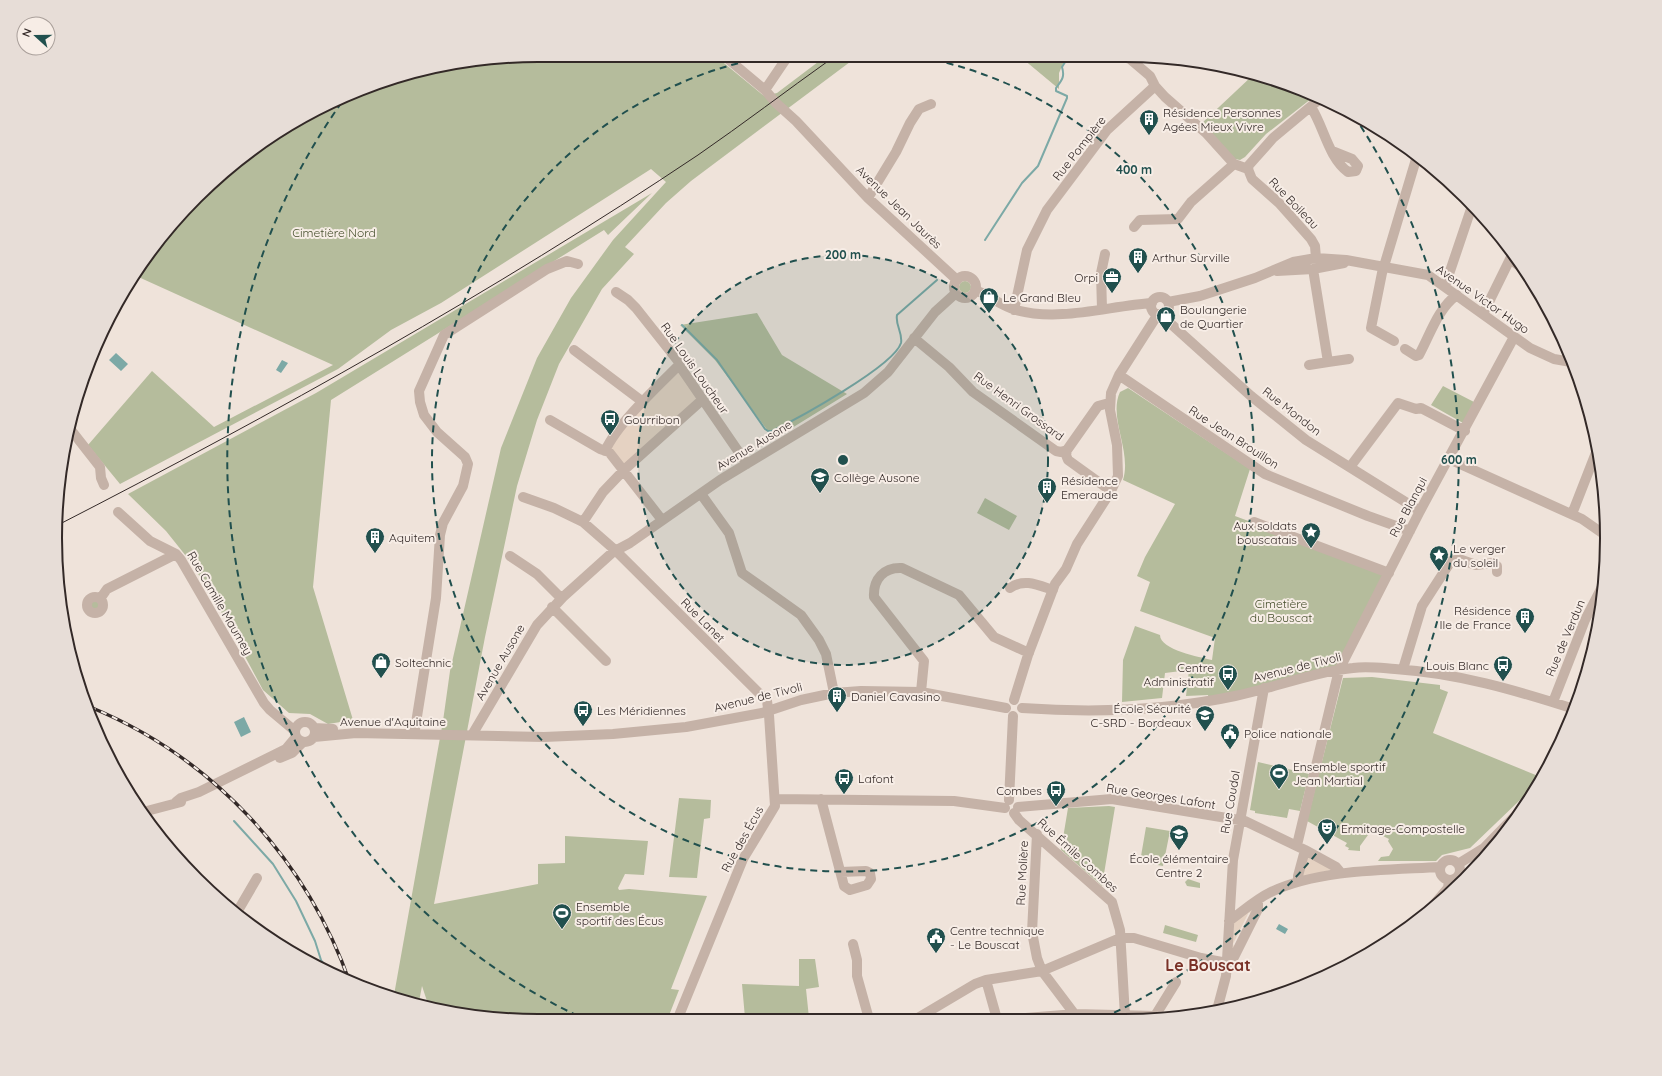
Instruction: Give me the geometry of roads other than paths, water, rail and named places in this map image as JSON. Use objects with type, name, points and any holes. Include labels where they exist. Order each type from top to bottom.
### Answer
[{"type":"street","name":"Avenue Jean Jaurès","points":[[732,62],[765,90],[775,95],[789,111],[792,117],[868,198],[957,280]]},
{"type":"street","points":[[765,90],[784,62]]},
{"type":"street","points":[[1134,62],[1150,76],[1155,86],[1165,97],[1206,133],[1234,164],[1248,169],[1249,164],[1273,138],[1316,102]]},
{"type":"street","name":"Rue Pompière","points":[[1014,310],[1027,250],[1047,210],[1107,130],[1155,86]]},
{"type":"street","points":[[868,198],[896,152],[910,123],[919,109],[931,104]]},
{"type":"street","points":[[1311,107],[1319,120],[1332,151]]},
{"type":"street","points":[[1394,341],[1370,328],[1384,266],[1415,161]]},
{"type":"street","points":[[1134,227],[1140,220],[1178,218],[1191,202],[1234,164]]},
{"type":"street","name":"Rue Boileau","points":[[1248,169],[1252,179],[1279,203],[1311,239],[1315,246],[1316,258]]},
{"type":"street","points":[[1445,286],[1470,211]]},
{"type":"street","points":[[1102,309],[1101,274],[1105,254]]},
{"type":"street","name":"Avenue Victor Hugo","points":[[1168,302],[1196,297],[1293,262],[1316,258],[1346,260],[1422,273],[1457,294],[1539,354],[1566,361]]},
{"type":"street","points":[[1483,314],[1510,259]]},
{"type":"street","points":[[1271,271],[1284,272],[1313,269],[1344,264],[1346,260]]},
{"type":"street","points":[[412,731],[436,598],[440,535],[443,523],[463,486],[468,464],[465,457],[437,432],[424,415],[418,391],[444,335],[547,269],[567,261],[578,264]]},
{"type":"street","points":[[1313,269],[1328,362]]},
{"type":"street","points":[[963,276],[970,277],[974,282],[975,290],[972,295],[966,297],[956,293],[954,286],[957,280],[963,276]]},
{"type":"street","points":[[975,290],[1014,310],[1054,315],[1152,303],[1158,298],[1164,298],[1168,302],[1168,310],[1160,315],[1119,375],[1111,393],[1110,403],[1119,469],[1118,476],[1112,491],[1077,544],[1053,590],[1029,653],[1014,700]]},
{"type":"street","name":"Rue Louis Loucheur","points":[[616,292],[628,300],[636,308],[678,361],[679,366],[747,464]]},
{"type":"street","name":"Avenue Ausone","points":[[473,734],[536,626],[552,607],[615,550],[630,543],[747,464],[864,393],[888,372],[935,312],[956,293]]},
{"type":"street","points":[[1405,349],[1416,356],[1419,355],[1432,328],[1451,299],[1457,294]]},
{"type":"street","points":[[1152,303],[1152,309],[1160,315]]},
{"type":"street","name":"Rue Mondon","points":[[1160,315],[1251,396],[1306,440],[1420,511]]},
{"type":"street","name":"Rue Blanqui","points":[[1298,881],[1301,847],[1339,670],[1410,530],[1465,431],[1514,337]]},
{"type":"street","name":"Rue Henri Grossard","points":[[914,338],[949,367],[973,392],[1056,451],[1061,452],[1067,450],[1066,456],[1068,460],[1112,491]]},
{"type":"street","points":[[574,350],[643,402]]},
{"type":"street","points":[[1309,365],[1349,359]]},
{"type":"street","points":[[605,451],[609,442],[643,402],[679,366]]},
{"type":"street","name":"Rue Jean Brouillon","points":[[1119,375],[1265,474],[1368,516],[1410,530]]},
{"type":"street","points":[[583,522],[602,492],[624,470],[702,400]]},
{"type":"street","points":[[1067,450],[1098,406],[1110,403]]},
{"type":"street","points":[[1350,467],[1398,403],[1411,408],[1421,408],[1465,431]]},
{"type":"street","points":[[550,420],[609,452],[662,520]]},
{"type":"street","points":[[74,433],[100,467],[101,478],[104,485]]},
{"type":"street","points":[[1449,459],[1572,514],[1600,532]]},
{"type":"street","points":[[1572,514],[1593,459]]},
{"type":"street","points":[[701,494],[729,532],[742,573],[801,615],[819,640],[826,654],[834,693]]},
{"type":"street","name":"Rue Lanet","points":[[523,497],[554,508],[583,522],[615,550],[767,701],[768,710]]},
{"type":"street","name":"Rue Camille Maumey","points":[[118,512],[150,541],[176,554],[202,593],[241,665],[264,703],[298,734]]},
{"type":"street","points":[[1254,522],[1389,573]]},
{"type":"street","points":[[100,599],[107,589],[176,554]]},
{"type":"street","points":[[510,556],[537,574],[558,595],[563,597]]},
{"type":"street","points":[[1403,669],[1422,606],[1451,562],[1459,559],[1476,565],[1493,563],[1497,566],[1497,572]]},
{"type":"street","points":[[920,692],[924,661],[874,597],[876,581],[886,570],[902,568],[959,595],[994,637],[1029,653]]},
{"type":"street","points":[[1010,588],[1016,583],[1025,582],[1053,590]]},
{"type":"street","name":"Rue de Verdun","points":[[1553,702],[1582,627],[1596,599]]},
{"type":"street","points":[[552,607],[606,661]]},
{"type":"street","name":"Avenue de Tivoli","points":[[1022,708],[1092,711],[1132,709],[1209,701],[1339,670],[1367,667],[1403,669],[1485,682],[1569,707]]},
{"type":"street","name":"Rue Coudol","points":[[1227,962],[1233,860],[1264,688]]},
{"type":"street","name":"Avenue de Tivoli","points":[[443,729],[459,730],[492,737],[554,737],[661,730],[694,726],[762,713],[801,700],[834,693],[861,691],[920,692],[1006,708]]},
{"type":"street","points":[[1014,700],[1018,702],[1022,708],[1018,715],[1013,716],[1008,714],[1006,708],[1009,701],[1014,700]]},
{"type":"street","name":"Rue des Écus","points":[[680,1014],[734,877],[743,859],[773,810],[775,798],[768,710]]},
{"type":"street","points":[[1012,807],[1013,716]]},
{"type":"street","points":[[148,811],[191,799],[199,792],[286,748],[307,722],[314,732],[310,741],[298,734]]},
{"type":"street","name":"Avenue d'Aquitaine","points":[[314,732],[412,731],[443,729]]},
{"type":"street","name":"Avenue d'Aquitaine","points":[[412,731],[473,734]]},
{"type":"street","name":"Rue Georges Lafont","points":[[775,798],[954,801],[1012,807],[1112,799],[1245,821],[1301,847],[1336,867],[1342,873]]},
{"type":"street","points":[[821,799],[841,872]]},
{"type":"street","name":"Rue Émile Combes","points":[[1012,807],[1019,820],[1037,834],[1112,902],[1120,938],[1125,1014]]},
{"type":"street","name":"Rue Molière","points":[[1037,834],[1032,932],[1042,971],[1075,1014]]},
{"type":"street","points":[[1458,864],[1484,848],[1493,838]]},
{"type":"street","points":[[1454,860],[1458,864],[1460,873],[1453,881],[1443,877],[1440,867],[1443,862],[1454,860]]},
{"type":"street","points":[[1229,922],[1270,892],[1298,881],[1342,873],[1440,867]]},
{"type":"street","points":[[239,909],[258,878]]},
{"type":"street","points":[[932,1014],[975,984],[986,980],[1042,971],[1120,938],[1134,938],[1201,958],[1227,962],[1234,957],[1258,909],[1258,900]]},
{"type":"street","points":[[853,944],[857,960],[857,976],[868,1014]]},
{"type":"street","points":[[1218,1005],[1226,976],[1227,962]]},
{"type":"street","points":[[986,980],[996,1014]]},
{"type":"street","points":[[1158,1013],[1176,982]]},
{"type":"water","points":[[116,353],[128,364],[121,371],[109,360]]},
{"type":"water","points":[[282,360],[288,363],[281,373],[276,370]]},
{"type":"water","points":[[244,717],[251,732],[241,737],[234,722]]},
{"type":"water","points":[[1279,924],[1288,929],[1285,934],[1276,929]]},
{"type":"waterway","points":[[985,240],[1022,183],[1038,166],[1067,98],[1067,96],[1056,91],[1056,88],[1063,76],[1062,67],[1065,62]]},
{"type":"waterway","points":[[682,325],[717,360],[765,429],[772,431],[822,404],[864,378],[881,365],[894,353],[901,343],[897,315],[937,280]]},
{"type":"waterway","points":[[234,821],[273,864],[296,901],[315,941],[323,963]]},
{"type":"tram line","points":[[62,523],[220,440],[382,350],[542,255],[698,155],[827,62]]},
{"type":"railway","points":[[94,709],[134,728],[176,754],[214,783],[249,817],[281,854],[308,894],[331,937],[346,974]]},
{"type":"place","name":"Résidence Personnes Agées Mieux Vivre","points":[[1149,136]]},
{"type":"place","name":"Arthur Surville","points":[[1138,274]]},
{"type":"place","name":"Orpi","points":[[1112,294]]},
{"type":"place","name":"Le Grand Bleu","points":[[989,314]]},
{"type":"place","name":"Boulangerie de Quartier","points":[[1166,333]]},
{"type":"place","name":"Gourribon","points":[[610,436]]},
{"type":"place","name":"Collège Ausone","points":[[820,494]]},
{"type":"place","name":"Résidence Emeraude","points":[[1047,504]]},
{"type":"place","name":"Aux soldats bouscatais","points":[[1311,549]]},
{"type":"place","name":"Aquitem","points":[[375,554]]},
{"type":"place","name":"Le verger du soleil","points":[[1439,572]]},
{"type":"place","name":"Résidence Ile de France","points":[[1525,634]]},
{"type":"place","name":"Soltechnic","points":[[381,679]]},
{"type":"place","name":"Louis Blanc","points":[[1503,682]]},
{"type":"place","name":"Centre Administratif","points":[[1228,691]]},
{"type":"place","name":"Daniel Cavasino","points":[[837,713]]},
{"type":"place","name":"Les Méridiennes","points":[[583,727]]},
{"type":"place","name":"École Sécurité C-SRD - Bordeaux","points":[[1205,732]]},
{"type":"place","name":"Police nationale","points":[[1230,750]]},
{"type":"place","name":"Ensemble sportif Jean Martial","points":[[1279,790]]},
{"type":"place","name":"Lafont","points":[[844,795]]},
{"type":"place","name":"Combes","points":[[1056,807]]},
{"type":"place","name":"Ermitage-Compostelle","points":[[1327,845]]},
{"type":"place","name":"École élémentaire Centre 2","points":[[1179,851]]},
{"type":"place","name":"Ensemble sportif des Écus","points":[[562,930]]},
{"type":"place","name":"Centre technique - Le Bouscat","points":[[936,954]]},
{"type":"district","name":"Le Bouscat","points":[[1208,965]]},
{"type":"park label","name":"Cimetière Nord","points":[[334,232]]},
{"type":"park label","name":"Cimetière du Bouscat","points":[[1281,610]]}]
